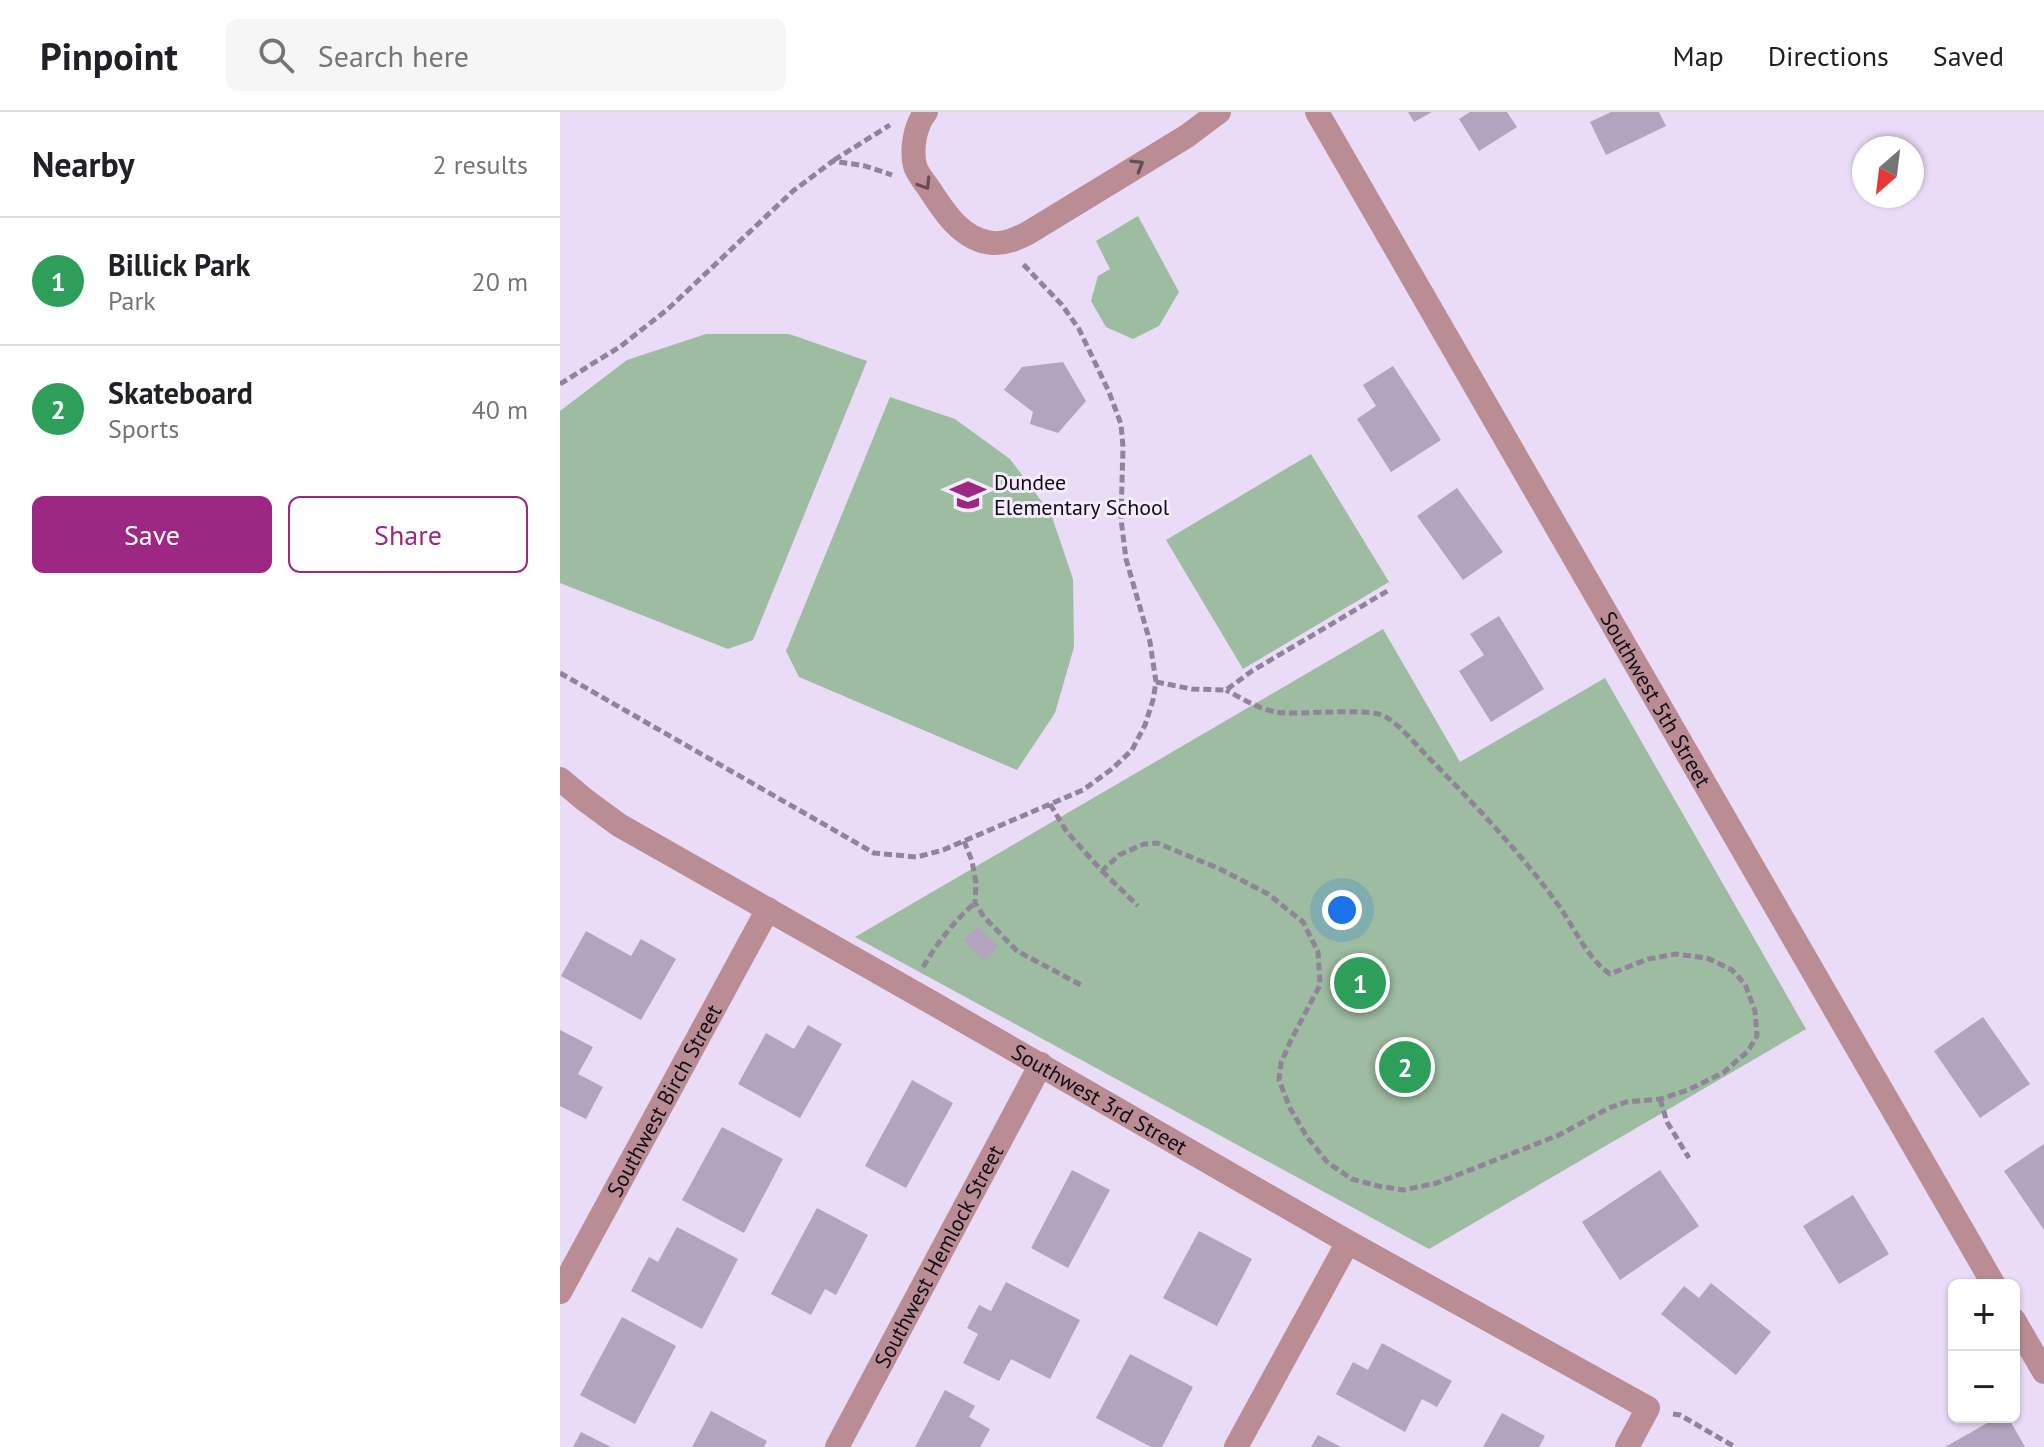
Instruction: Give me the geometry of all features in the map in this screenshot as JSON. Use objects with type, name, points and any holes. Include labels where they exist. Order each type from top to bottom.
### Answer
[{"type":"street","points":[[924,115],[913,149],[916,169],[945,215],[970,236],[990,243],[1008,242],[1028,233],[1187,136],[1219,112]]},
{"type":"street","name":"Southwest 5th Street","points":[[1317,112],[1991,1279]]},
{"type":"street","name":"Southwest 3rd Street","points":[[560,779],[619,825],[1348,1242],[1648,1408]]},
{"type":"street","name":"Southwest Birch Street","points":[[560,1292],[768,909]]},
{"type":"street","name":"Southwest Hemlock Street","points":[[837,1447],[1041,1064]]},
{"type":"street","points":[[1236,1447],[1348,1242]]},
{"type":"street","points":[[2020,1330],[2044,1372]]},
{"type":"street","points":[[1627,1447],[1648,1408]]},
{"type":"path","points":[[560,384],[621,346],[668,309],[793,191],[833,161],[897,121],[924,115]]},
{"type":"path","points":[[833,161],[865,166],[892,175],[916,169]]},
{"type":"path","points":[[560,673],[874,853],[898,857],[917,857],[943,850],[1083,790],[1132,750],[1145,725],[1156,682],[1150,642],[1126,559],[1121,519],[1121,424],[1079,329],[1062,305],[1023,265],[1008,242]]},
{"type":"path","points":[[1226,690],[1252,671],[1389,590]]},
{"type":"path","points":[[1102,871],[1119,855],[1144,844],[1157,843],[1220,869],[1268,894],[1303,922],[1318,952],[1320,985],[1286,1051],[1279,1080],[1290,1108],[1307,1137],[1328,1163],[1352,1179],[1378,1186],[1403,1190],[1437,1183],[1559,1135],[1609,1108],[1626,1102],[1660,1099],[1688,1090],[1723,1073],[1748,1051],[1757,1036],[1755,1011],[1745,984],[1732,970],[1707,958],[1676,954],[1648,959],[1610,974],[1599,966],[1560,907],[1510,844],[1452,781],[1384,715],[1363,712],[1274,712],[1226,690],[1192,689],[1156,682]]},
{"type":"path","points":[[1050,804],[1067,832],[1138,906]]},
{"type":"path","points":[[964,841],[976,883],[975,903],[984,917],[1017,951],[1081,985]]},
{"type":"path","points":[[909,989],[957,918],[975,903]]},
{"type":"path","points":[[1660,1099],[1667,1122],[1689,1158]]},
{"type":"path","points":[[1648,1408],[1680,1415],[1735,1447]]},
{"type":"green space","points":[[1138,216],[1179,292],[1159,326],[1133,339],[1106,327],[1091,301],[1098,276],[1110,269],[1096,241]]},
{"type":"green space","points":[[706,334],[789,334],[867,361],[753,640],[728,649],[560,583],[560,411],[627,360]]},
{"type":"green space","points":[[890,397],[955,419],[1010,459],[1051,514],[1073,579],[1074,647],[1055,713],[1017,770],[799,677],[786,651]]},
{"type":"green space","points":[[1311,454],[1389,582],[1243,669],[1166,540]]},
{"type":"green space","points":[[1383,629],[1460,762],[1605,678],[1806,1029],[1429,1249],[855,937]]},
{"type":"building","points":[[1408,112],[1432,112],[1414,122]]},
{"type":"building","points":[[1470,112],[1507,112],[1517,127],[1479,151],[1459,119]]},
{"type":"building","points":[[1611,112],[1659,112],[1666,126],[1606,155],[1590,122]]},
{"type":"building","points":[[1063,362],[1086,401],[1058,433],[1030,424],[1033,412],[1004,390],[1022,367]]},
{"type":"building","points":[[1393,366],[1441,440],[1391,472],[1357,419],[1376,406],[1363,385]]},
{"type":"building","points":[[1457,488],[1503,552],[1463,580],[1417,516]]},
{"type":"building","points":[[1499,616],[1544,689],[1491,722],[1459,671],[1484,655],[1470,634]]},
{"type":"building","points":[[978,926],[998,946],[984,961],[963,940]]},
{"type":"building","points":[[586,931],[631,956],[641,939],[676,959],[641,1020],[561,976]]},
{"type":"building","points":[[1983,1017],[2030,1084],[1980,1118],[1934,1051]]},
{"type":"building","points":[[808,1025],[842,1044],[800,1118],[738,1084],[766,1033],[794,1049]]},
{"type":"building","points":[[560,1030],[593,1047],[578,1074],[603,1087],[586,1119],[560,1106]]},
{"type":"building","points":[[912,1080],[953,1103],[906,1188],[865,1166]]},
{"type":"building","points":[[722,1127],[783,1159],[744,1233],[682,1200]]},
{"type":"building","points":[[2044,1144],[2044,1230],[2004,1171]]},
{"type":"building","points":[[1072,1170],[1110,1190],[1068,1268],[1031,1248]]},
{"type":"building","points":[[1660,1170],[1699,1226],[1620,1280],[1582,1222]]},
{"type":"building","points":[[1853,1195],[1889,1254],[1839,1284],[1803,1226]]},
{"type":"building","points":[[817,1208],[868,1235],[836,1295],[825,1289],[811,1315],[771,1294]]},
{"type":"building","points":[[677,1227],[738,1259],[702,1329],[631,1291],[649,1257],[658,1262]]},
{"type":"building","points":[[1199,1231],[1252,1259],[1217,1326],[1163,1298]]},
{"type":"building","points":[[1006,1282],[1080,1320],[1050,1379],[1011,1359],[999,1381],[963,1363],[978,1334],[967,1328],[979,1305],[991,1311]]},
{"type":"building","points":[[1711,1283],[1771,1332],[1736,1375],[1661,1314],[1684,1286],[1699,1298]]},
{"type":"building","points":[[622,1317],[676,1346],[635,1424],[580,1395]]},
{"type":"building","points":[[1382,1343],[1452,1381],[1437,1407],[1422,1399],[1405,1432],[1336,1394],[1353,1362],[1368,1370]]},
{"type":"building","points":[[1130,1354],[1193,1387],[1162,1447],[1151,1447],[1096,1418]]},
{"type":"building","points":[[945,1390],[975,1406],[969,1417],[990,1429],[980,1447],[915,1447]]},
{"type":"building","points":[[711,1411],[767,1441],[764,1447],[692,1447]]},
{"type":"building","points":[[1502,1413],[1545,1436],[1539,1447],[1483,1447]]},
{"type":"building","points":[[1987,1423],[2011,1423],[2025,1447],[1945,1447]]},
{"type":"building","points":[[581,1432],[611,1447],[573,1447]]},
{"type":"building","points":[[1318,1435],[1341,1447],[1311,1447]]},
{"type":"place","name":"Dundee Elementary School","points":[[968,495]]},
{"type":"place","name":"Billick Park","points":[[1360,983]]},
{"type":"place","name":"Skateboard","points":[[1405,1067]]}]
